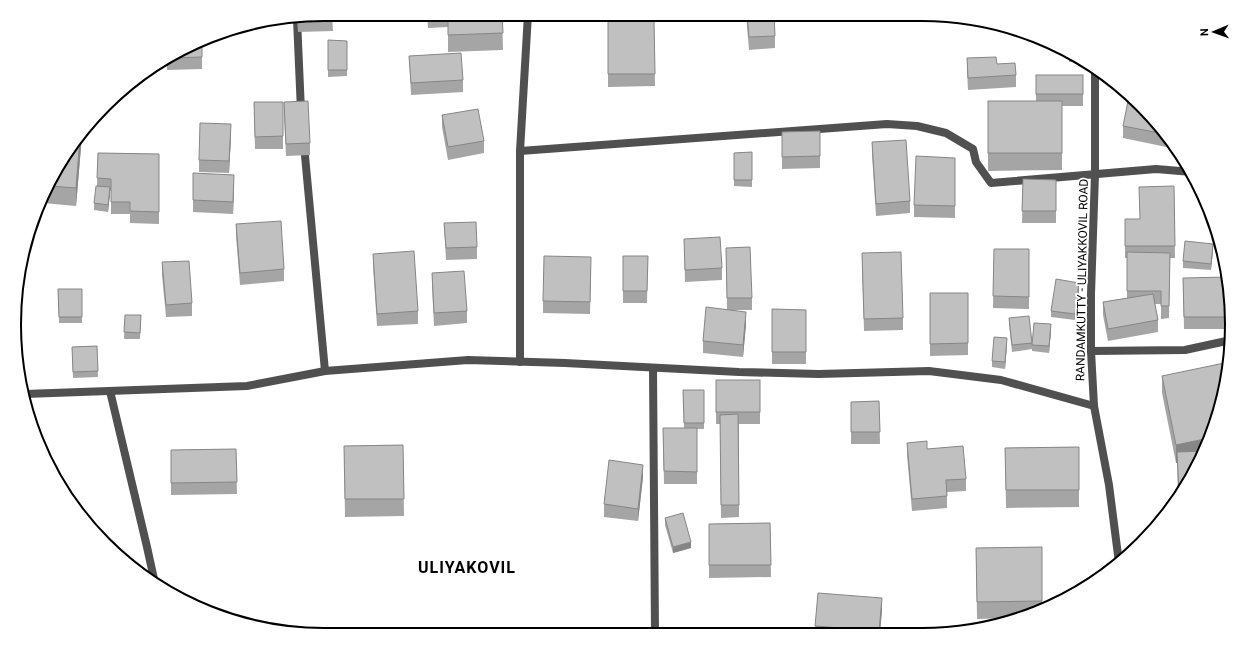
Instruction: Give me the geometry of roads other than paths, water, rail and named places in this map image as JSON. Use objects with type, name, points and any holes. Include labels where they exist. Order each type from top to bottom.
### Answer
[{"type":"street","points":[[520,362],[520,151],[528,21]]},
{"type":"street","points":[[297,23],[302,117]]},
{"type":"street","name":"RANDAMKUTTY - ULIYAKKOVIL ROAD","points":[[1095,76],[1095,174],[1091,294],[1091,351],[1094,406],[1109,485],[1118,556]]},
{"type":"street","points":[[520,151],[887,124],[917,126],[946,133],[973,149],[976,162],[991,183],[1156,169],[1183,171]]},
{"type":"street","points":[[304,140],[325,371]]},
{"type":"street","points":[[1091,351],[1185,350],[1224,341]]},
{"type":"street","points":[[29,394],[247,386],[325,371],[468,360],[811,374],[929,371],[1001,380],[1094,406]]},
{"type":"street","points":[[653,368],[655,628]]},
{"type":"street","points":[[110,391],[153,575]]},
{"type":"district","name":"ULIYAKOVIL","points":[[467,567]]}]
